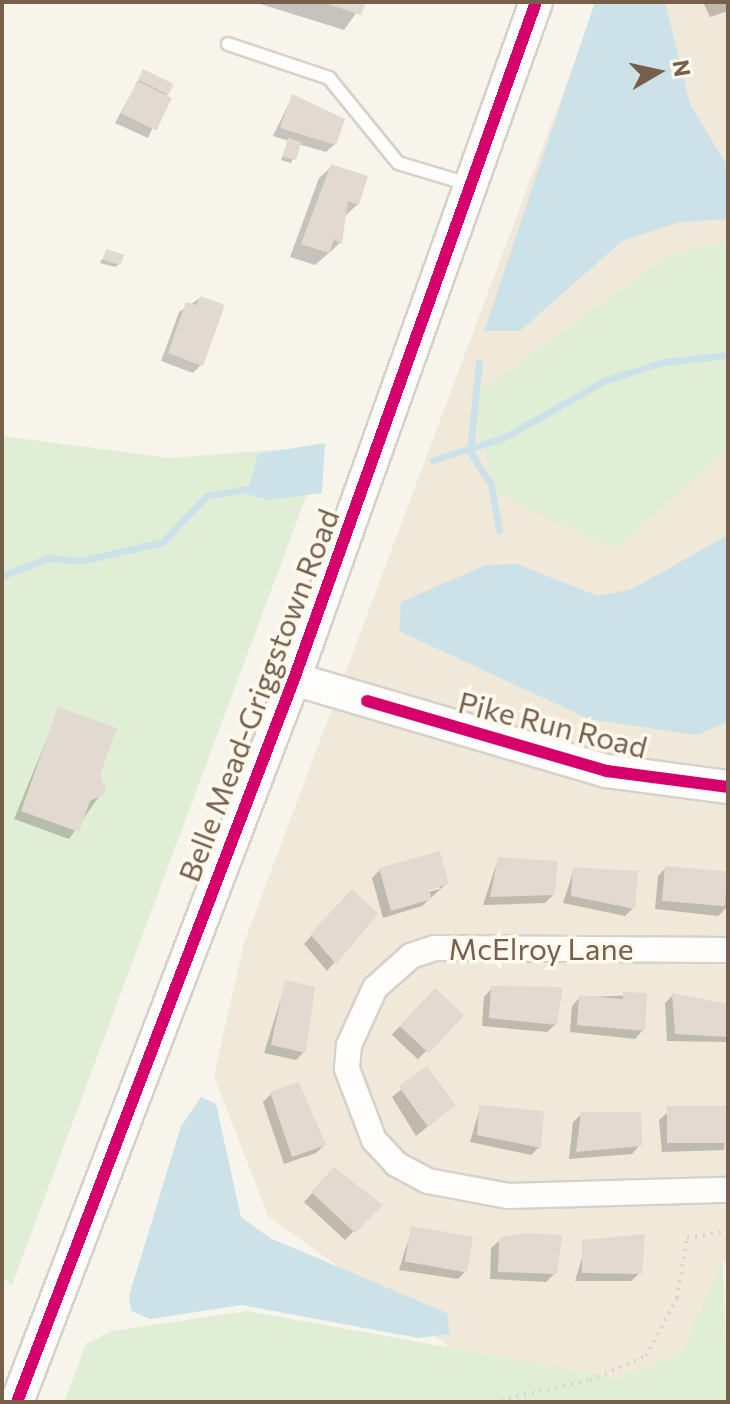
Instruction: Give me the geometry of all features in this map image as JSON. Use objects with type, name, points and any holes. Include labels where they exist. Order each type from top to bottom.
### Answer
[{"type":"street","name":"Belle Mead-Griggstown Road","points":[[17,1402],[294,679],[475,186],[536,2]]},
{"type":"street","name":"Pike Run Road","points":[[294,679],[607,771],[728,787]]},
{"type":"street","name":"McElroy Lane","points":[[728,950],[435,948],[411,956],[375,988],[349,1045],[347,1069],[374,1140],[396,1164],[428,1181],[508,1196],[728,1190]]},
{"type":"lane","points":[[228,44],[329,78],[398,163],[475,186]]},
{"type":"path","points":[[493,1402],[590,1380],[646,1356],[677,1298],[687,1238],[728,1231]]},
{"type":"path","points":[[408,1402],[462,1402]]},
{"type":"shaded area","points":[[597,2],[728,2],[728,1265],[723,1261],[682,1352],[618,1378],[458,1353],[268,1216],[214,1076],[244,943]]},
{"type":"green space","points":[[728,240],[728,448],[617,550],[496,493],[469,398],[667,256]]},
{"type":"green space","points":[[2,436],[169,458],[325,446],[12,1285],[2,1276]]},
{"type":"green space","points":[[723,1260],[728,1402],[64,1402],[86,1344],[112,1331],[247,1311],[618,1378],[682,1352]]},
{"type":"water","points":[[595,2],[665,2],[690,104],[728,167],[728,219],[680,222],[622,241],[520,331],[484,331]]},
{"type":"water","points":[[325,443],[322,493],[269,500],[247,494],[258,454]]},
{"type":"water","points":[[728,535],[728,722],[696,735],[589,719],[399,631],[401,602],[486,565],[517,564],[598,596],[632,589]]},
{"type":"water","points":[[201,1097],[216,1104],[241,1217],[270,1238],[447,1313],[450,1334],[418,1338],[242,1305],[150,1319],[131,1311],[129,1296],[181,1126]]},
{"type":"building","points":[[322,2],[366,2],[361,15]]},
{"type":"building","points":[[143,69],[174,84],[168,95],[138,80]]},
{"type":"building","points":[[137,81],[172,98],[156,130],[121,113]]},
{"type":"building","points":[[292,94],[345,119],[336,145],[280,128]]},
{"type":"building","points":[[288,138],[301,142],[296,160],[282,156]]},
{"type":"building","points":[[331,164],[368,176],[359,205],[348,201],[342,244],[334,239],[329,253],[301,244]]},
{"type":"building","points":[[106,249],[124,255],[121,265],[103,259]]},
{"type":"building","points":[[200,296],[225,305],[203,366],[168,353],[186,302],[197,305]]},
{"type":"building","points":[[58,707],[117,728],[100,775],[106,793],[90,801],[79,832],[21,811]]},
{"type":"building","points":[[440,851],[449,884],[429,890],[432,899],[391,911],[379,868]]},
{"type":"building","points":[[498,857],[558,861],[555,895],[490,897]]},
{"type":"building","points":[[665,866],[728,871],[725,906],[662,901]]},
{"type":"building","points":[[573,867],[638,871],[635,909],[571,896]]},
{"type":"building","points":[[352,889],[378,914],[336,964],[310,934]]},
{"type":"building","points":[[285,980],[315,987],[306,1053],[271,1045]]},
{"type":"building","points":[[491,986],[563,987],[557,1025],[489,1018]]},
{"type":"building","points":[[435,988],[464,1015],[429,1053],[400,1026]]},
{"type":"building","points":[[623,992],[647,993],[645,1031],[577,1025],[579,995],[623,999]]},
{"type":"building","points":[[672,993],[728,1004],[728,1037],[675,1034]]},
{"type":"building","points":[[427,1066],[456,1106],[427,1126],[399,1087]]},
{"type":"building","points":[[299,1082],[326,1145],[292,1157],[270,1092]]},
{"type":"building","points":[[479,1105],[544,1111],[541,1148],[477,1135]]},
{"type":"building","points":[[667,1106],[728,1106],[728,1143],[667,1143]]},
{"type":"building","points":[[581,1112],[641,1112],[642,1146],[576,1152]]},
{"type":"building","points":[[334,1167],[383,1205],[355,1233],[311,1192]]},
{"type":"building","points":[[411,1226],[473,1237],[467,1272],[405,1261]]},
{"type":"building","points":[[523,1233],[562,1235],[557,1274],[498,1272],[499,1238]]},
{"type":"building","points":[[645,1234],[642,1274],[582,1273],[582,1240]]},
{"type":"waterway","points":[[433,460],[503,438],[606,380],[663,362],[728,355]]},
{"type":"waterway","points":[[479,362],[470,451],[491,485],[499,529]]},
{"type":"waterway","points":[[2,576],[48,558],[80,561],[163,542],[206,496],[254,488]]},
{"type":"cycle path","points":[[17,1402],[294,679],[536,2]]},
{"type":"cycle path","points":[[367,701],[607,771],[728,787]]}]
